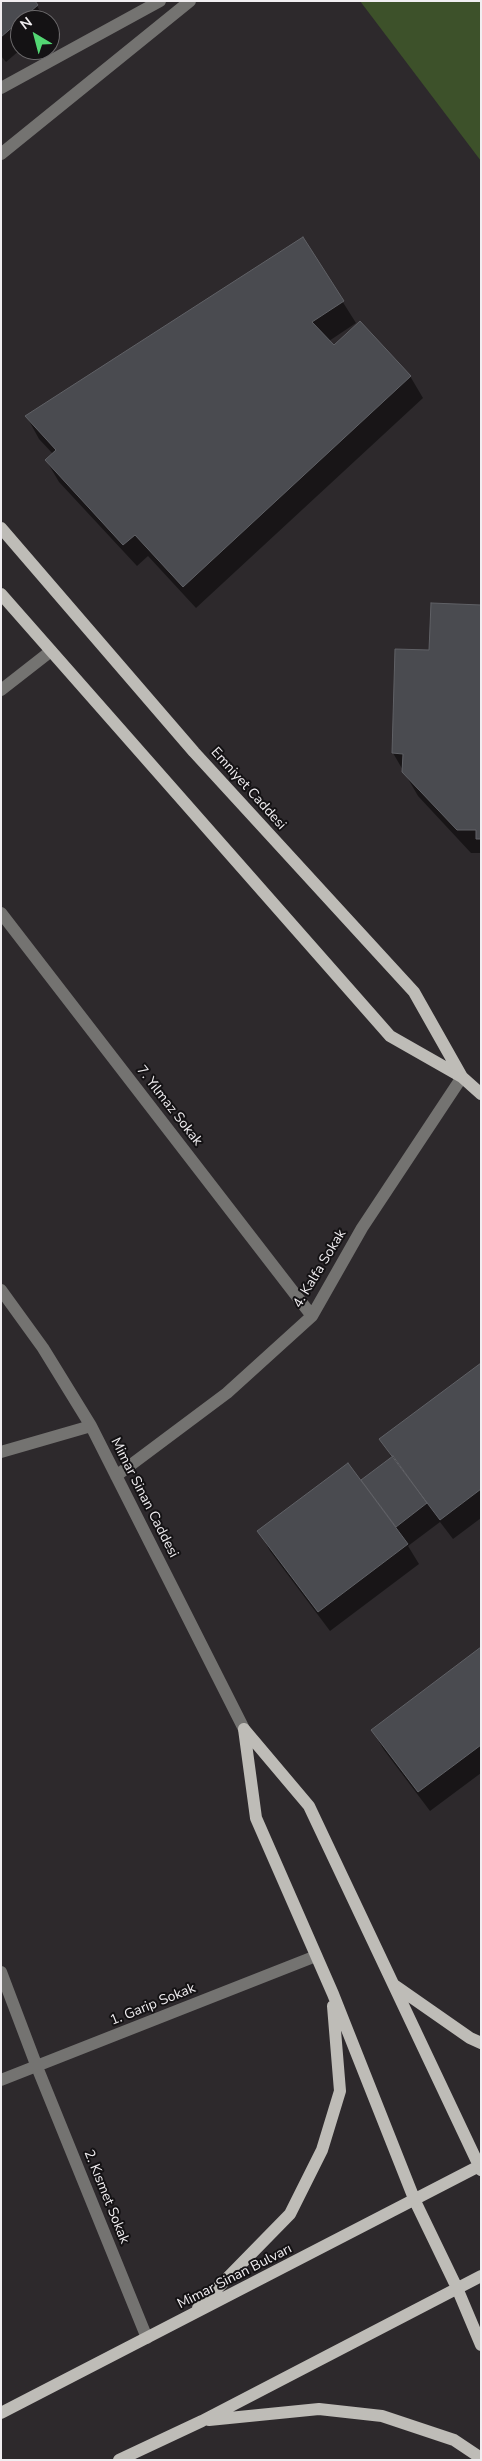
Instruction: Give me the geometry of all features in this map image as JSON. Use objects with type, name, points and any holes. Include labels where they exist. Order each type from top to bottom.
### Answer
[{"type":"main road","name":"Emniyet Caddesi","points":[[1,528],[194,752],[414,992],[462,1077]]},
{"type":"main road","name":"Emniyet Caddesi","points":[[1,594],[390,1036],[462,1077],[481,1094]]},
{"type":"main road","points":[[244,1729],[256,1818],[332,1994],[415,2201],[457,2288],[481,2345]]},
{"type":"main road","points":[[244,1729],[309,1806],[480,2167]]},
{"type":"main road","points":[[392,1984],[470,2038],[481,2043]]},
{"type":"main road","points":[[190,2317],[290,2214],[322,2150],[340,2091],[332,1994]]},
{"type":"main road","name":"Mimar Sinan Bulvarı","points":[[1,2413],[480,2167]]},
{"type":"main road","points":[[119,2460],[202,2420],[481,2276]]},
{"type":"main road","points":[[202,2420],[319,2410],[382,2416],[454,2440],[481,2458]]},
{"type":"street","points":[[1,88],[160,1]]},
{"type":"street","points":[[1,154],[190,1]]},
{"type":"street","points":[[1,690],[51,651]]},
{"type":"street","name":"7. Yılmaz Sokak","points":[[1,913],[312,1316]]},
{"type":"street","name":"4. Kalfa Sokak","points":[[116,1476],[227,1393],[312,1316],[362,1228],[462,1077]]},
{"type":"street","name":"Mimar Sinan Caddesi","points":[[1,1290],[44,1348],[91,1426],[244,1729]]},
{"type":"street","points":[[1,1452],[91,1426]]},
{"type":"street","name":"1. Garip Sokak","points":[[1,2080],[316,1956]]},
{"type":"street","name":"2. Kısmet Sokak","points":[[1,1972],[37,2067],[147,2338]]},
{"type":"green space","points":[[360,1],[481,1],[481,161]]},
{"type":"building","points":[[1,1],[35,1],[38,5],[32,10],[10,10],[10,29],[1,37]]},
{"type":"building","points":[[303,237],[344,301],[312,322],[334,345],[360,321],[411,376],[183,587],[135,535],[123,545],[45,460],[56,450],[25,416]]},
{"type":"building","points":[[431,603],[481,605],[481,839],[476,839],[476,830],[457,830],[402,772],[403,754],[392,753],[395,649],[429,650]]},
{"type":"building","points":[[481,1363],[481,1489],[440,1520],[379,1439]]},
{"type":"building","points":[[393,1456],[427,1503],[396,1527],[361,1480]]},
{"type":"building","points":[[348,1463],[408,1544],[318,1612],[257,1531]]},
{"type":"building","points":[[481,1647],[481,1745],[418,1792],[371,1730]]}]
